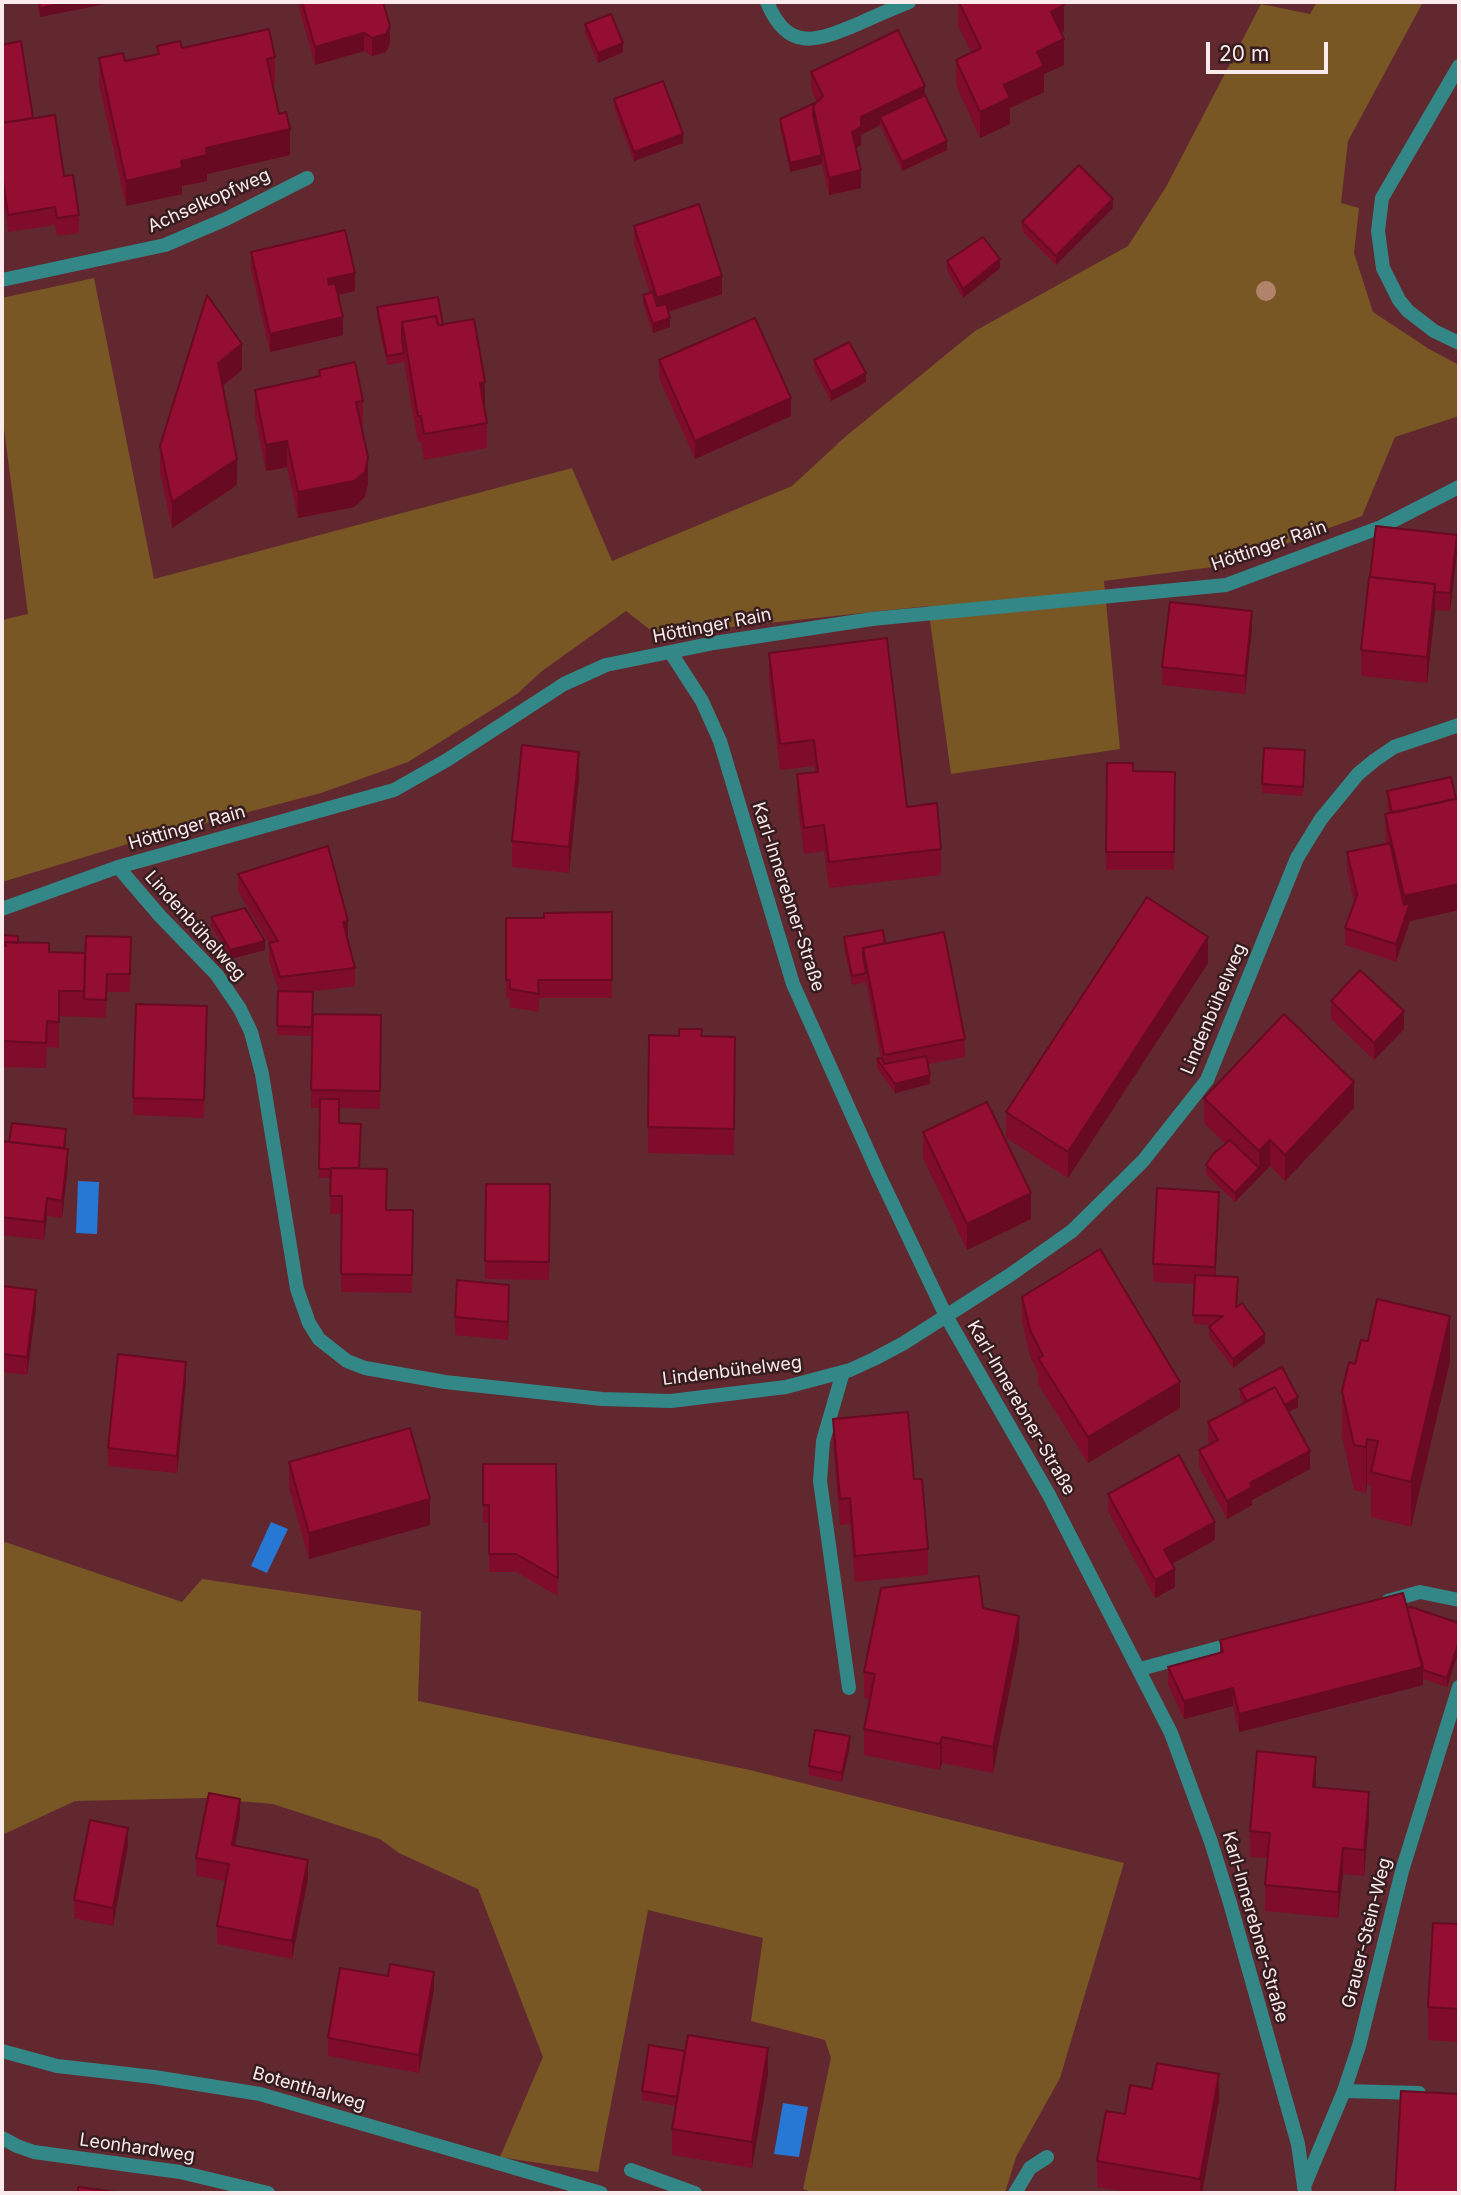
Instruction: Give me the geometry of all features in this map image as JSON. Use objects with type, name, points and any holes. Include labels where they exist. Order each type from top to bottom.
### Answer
[{"type":"street","points":[[767,2],[782,28],[810,40],[826,37],[909,2]]},
{"type":"street","points":[[1459,66],[1382,198],[1378,231],[1383,268],[1399,300],[1434,331],[1459,343]]},
{"type":"street","name":"Achselkopfweg","points":[[2,280],[165,245],[226,219],[307,178]]},
{"type":"street","name":"Höttinger Rain","points":[[2,909],[118,867],[394,790],[577,677],[606,665],[727,641],[872,619],[1226,584],[1381,527],[1459,487]]},
{"type":"street","name":"Karl-Innerebner-Straße","points":[[671,653],[702,701],[720,741],[793,984],[878,1173],[946,1316],[1049,1495],[1140,1669],[1179,1752],[1215,1854],[1296,2134],[1304,2189]]},
{"type":"street","name":"Lindenbühelweg","points":[[118,867],[160,916],[217,975],[246,1020],[262,1074],[300,1298],[309,1323],[333,1352],[365,1368],[445,1382],[601,1399],[671,1401],[786,1387],[843,1372],[904,1343],[1010,1275],[1072,1231],[1143,1161],[1208,1080],[1297,858],[1321,819],[1358,774],[1394,747],[1459,725]]},
{"type":"street","points":[[843,1372],[823,1441],[820,1481],[849,1689]]},
{"type":"street","points":[[1380,1603],[1420,1592],[1459,1600]]},
{"type":"street","points":[[1140,1669],[1247,1640]]},
{"type":"street","name":"Grauer-Stein-Weg","points":[[1304,2189],[1344,2091],[1359,2046],[1402,1871],[1459,1687]]},
{"type":"street","name":"Botenthalweg","points":[[2,2051],[57,2066],[167,2078],[260,2094],[601,2193]]},
{"type":"street","points":[[1344,2091],[1434,2094]]},
{"type":"street","name":"Leonhardweg","points":[[2,2138],[34,2152],[180,2172],[268,2193]]},
{"type":"street","points":[[1015,2193],[1030,2168],[1047,2157]]},
{"type":"street","points":[[631,2170],[695,2193]]},
{"type":"shaded area","points":[[1317,2],[1423,2],[1348,141],[1341,203],[1359,208],[1354,253],[1373,312],[1429,349],[1459,365],[1459,416],[1395,437],[1362,516],[1228,565],[1104,581],[1120,749],[951,774],[928,606],[657,635],[626,611],[542,671],[517,694],[408,762],[321,793],[141,840],[2,882],[2,620],[28,614],[2,413],[2,298],[94,278],[154,579],[572,468],[612,561],[792,486],[845,437],[975,331],[1128,246],[1166,187],[1261,4],[1310,14]]},
{"type":"shaded area","points":[[2,1541],[182,1602],[202,1579],[421,1611],[418,1701],[750,1770],[1124,1863],[1060,2078],[1016,2157],[1005,2193],[815,2193],[803,2189],[831,2058],[825,2040],[751,2021],[763,1938],[648,1910],[598,2172],[500,2157],[543,2057],[478,1889],[399,1853],[380,1839],[273,1804],[205,1798],[75,1801],[2,1835]]},
{"type":"water","points":[[78,1181],[99,1182],[97,1234],[76,1233]]},
{"type":"water","points":[[271,1522],[288,1529],[267,1573],[251,1566]]},
{"type":"water","points":[[783,2103],[808,2107],[799,2157],[774,2154]]},
{"type":"building","points":[[39,2],[71,2],[40,8]]},
{"type":"building","points":[[302,2],[383,2],[390,26],[386,34],[372,38],[364,33],[315,47]]},
{"type":"building","points":[[959,2],[1062,2],[1064,5],[1051,12],[1064,39],[1037,52],[1044,66],[1004,85],[1010,98],[980,112],[956,60],[981,48]]},
{"type":"building","points":[[611,14],[623,43],[598,53],[585,24]]},
{"type":"building","points":[[269,29],[275,57],[267,59],[279,114],[286,112],[290,129],[206,148],[207,155],[181,161],[182,168],[126,181],[99,58],[123,53],[125,61],[159,54],[157,46],[180,41],[182,48]]},
{"type":"building","points":[[898,30],[925,86],[861,117],[861,127],[852,132],[861,170],[829,178],[813,106],[823,96],[811,72]]},
{"type":"building","points":[[21,41],[33,118],[2,123],[2,45]]},
{"type":"building","points":[[663,81],[683,134],[634,152],[614,99]]},
{"type":"building","points":[[925,95],[947,141],[902,162],[880,117]]},
{"type":"building","points":[[817,102],[813,106],[813,115],[822,155],[790,163],[780,119]]},
{"type":"building","points":[[55,115],[64,176],[73,175],[79,215],[57,218],[55,207],[8,215],[2,173],[2,123]]},
{"type":"building","points":[[1079,165],[1113,199],[1056,256],[1022,222]]},
{"type":"building","points":[[699,204],[722,276],[657,298],[634,226]]},
{"type":"building","points":[[345,230],[355,273],[328,279],[329,285],[335,283],[343,317],[270,334],[251,252]]},
{"type":"building","points":[[983,237],[1000,259],[963,289],[947,261]]},
{"type":"building","points":[[653,292],[657,306],[666,304],[670,318],[653,324],[643,295]]},
{"type":"building","points":[[207,295],[242,344],[218,363],[237,459],[172,502],[160,446]]},
{"type":"building","points":[[438,297],[443,325],[438,325],[436,316],[402,322],[404,353],[387,356],[377,307]]},
{"type":"building","points":[[436,316],[438,325],[474,319],[485,382],[480,383],[487,423],[424,434],[421,416],[418,416],[402,322]]},
{"type":"building","points":[[755,318],[791,398],[695,441],[659,360]]},
{"type":"building","points":[[849,342],[866,373],[831,392],[814,360]]},
{"type":"building","points":[[355,362],[363,401],[356,402],[368,457],[365,472],[354,481],[298,492],[287,441],[266,445],[255,390],[320,376],[319,370]]},
{"type":"building","points":[[1376,526],[1457,535],[1450,593],[1435,592],[1435,584],[1370,577]]},
{"type":"building","points":[[1369,577],[1435,584],[1427,657],[1361,650]]},
{"type":"building","points":[[1170,602],[1252,611],[1245,676],[1162,667]]},
{"type":"building","points":[[887,638],[907,807],[937,803],[941,849],[829,862],[824,825],[804,828],[797,774],[818,772],[814,740],[780,744],[769,653]]},
{"type":"building","points":[[522,745],[579,752],[569,847],[512,841]]},
{"type":"building","points":[[1264,748],[1305,750],[1303,787],[1262,784]]},
{"type":"building","points":[[1107,763],[1133,763],[1133,771],[1175,772],[1174,852],[1106,852]]},
{"type":"building","points":[[1451,777],[1456,799],[1392,813],[1387,791]]},
{"type":"building","points":[[1459,798],[1459,884],[1404,896],[1385,814]]},
{"type":"building","points":[[1390,843],[1404,905],[1410,903],[1396,944],[1345,928],[1357,895],[1347,852]]},
{"type":"building","points":[[328,846],[348,921],[343,922],[355,968],[280,977],[269,943],[278,941],[238,874]]},
{"type":"building","points":[[1147,897],[1208,937],[1068,1152],[1006,1112]]},
{"type":"building","points":[[245,908],[265,941],[230,950],[211,917]]},
{"type":"building","points":[[612,912],[612,980],[538,980],[539,994],[510,989],[510,980],[506,980],[506,918],[544,918],[544,913]]},
{"type":"building","points":[[883,930],[885,943],[863,948],[866,973],[852,976],[844,937]]},
{"type":"building","points":[[944,932],[965,1039],[884,1055],[863,948]]},
{"type":"building","points":[[2,935],[18,936],[18,943],[5,942],[5,946],[2,946]]},
{"type":"building","points":[[86,936],[131,937],[130,974],[107,974],[106,1000],[84,999]]},
{"type":"building","points":[[5,942],[49,943],[49,952],[85,953],[84,991],[59,991],[59,1022],[47,1021],[46,1043],[2,1041],[2,946],[6,946]]},
{"type":"building","points":[[1360,970],[1404,1011],[1374,1043],[1331,1001]]},
{"type":"building","points":[[278,991],[313,992],[312,1027],[277,1026]]},
{"type":"building","points":[[136,1004],[207,1006],[204,1100],[133,1098]]},
{"type":"building","points":[[313,1014],[381,1015],[380,1091],[311,1090]]},
{"type":"building","points":[[1284,1014],[1354,1082],[1285,1155],[1270,1140],[1259,1151],[1204,1098]]},
{"type":"building","points":[[679,1029],[702,1029],[701,1036],[735,1037],[734,1129],[648,1127],[649,1035],[679,1036]]},
{"type":"building","points":[[926,1056],[930,1075],[895,1084],[877,1059],[882,1058],[884,1064]]},
{"type":"building","points":[[320,1099],[339,1099],[339,1123],[361,1124],[359,1168],[319,1169]]},
{"type":"building","points":[[987,1102],[1031,1193],[967,1224],[923,1132]]},
{"type":"building","points":[[12,1123],[66,1129],[64,1148],[9,1142]]},
{"type":"building","points":[[1230,1140],[1259,1168],[1235,1193],[1206,1165],[1213,1154]]},
{"type":"building","points":[[2,1141],[68,1149],[62,1201],[47,1198],[44,1222],[2,1217]]},
{"type":"building","points":[[331,1168],[387,1169],[386,1210],[413,1210],[412,1275],[341,1274],[342,1196],[330,1196]]},
{"type":"building","points":[[486,1184],[550,1184],[549,1262],[485,1261]]},
{"type":"building","points":[[1157,1188],[1219,1192],[1215,1267],[1153,1264]]},
{"type":"building","points":[[1100,1249],[1180,1382],[1088,1437],[1038,1358],[1043,1356],[1030,1330],[1022,1297]]},
{"type":"building","points":[[1195,1275],[1238,1277],[1236,1307],[1242,1303],[1265,1334],[1233,1359],[1209,1327],[1223,1316],[1193,1315]]},
{"type":"building","points":[[457,1280],[509,1285],[508,1322],[455,1317]]},
{"type":"building","points":[[2,1286],[36,1290],[27,1357],[2,1354]]},
{"type":"building","points":[[1377,1299],[1450,1316],[1411,1482],[1371,1472],[1378,1441],[1367,1439],[1366,1447],[1354,1445],[1342,1391],[1349,1362],[1355,1364],[1361,1340],[1368,1341]]},
{"type":"building","points":[[118,1354],[186,1362],[177,1456],[108,1448]]},
{"type":"building","points":[[1282,1367],[1298,1397],[1285,1405],[1275,1387],[1247,1401],[1240,1389]]},
{"type":"building","points":[[1275,1387],[1310,1451],[1250,1483],[1252,1487],[1227,1501],[1199,1450],[1218,1440],[1208,1422]]},
{"type":"building","points":[[908,1412],[914,1479],[922,1479],[928,1549],[855,1556],[850,1498],[840,1499],[833,1419]]},
{"type":"building","points":[[410,1428],[430,1499],[309,1533],[289,1462]]},
{"type":"building","points":[[1179,1455],[1215,1522],[1164,1550],[1175,1569],[1155,1580],[1108,1494]]},
{"type":"building","points":[[483,1464],[556,1464],[558,1578],[516,1554],[489,1554],[489,1505],[483,1505]]},
{"type":"building","points":[[979,1576],[983,1608],[1019,1616],[993,1747],[942,1737],[940,1744],[864,1729],[875,1674],[864,1672],[881,1588]]},
{"type":"building","points":[[1403,1593],[1423,1667],[1239,1714],[1233,1688],[1184,1701],[1168,1667],[1223,1652],[1220,1640]]},
{"type":"building","points":[[1407,1608],[1459,1623],[1459,1641],[1447,1678],[1423,1670]]},
{"type":"building","points":[[815,1730],[850,1736],[842,1773],[809,1766]]},
{"type":"building","points":[[1257,1751],[1316,1757],[1313,1787],[1369,1792],[1364,1850],[1343,1848],[1338,1892],[1265,1885],[1270,1833],[1250,1831]]},
{"type":"building","points":[[209,1793],[240,1799],[232,1845],[308,1860],[292,1941],[217,1926],[229,1864],[196,1858]]},
{"type":"building","points":[[90,1820],[128,1828],[113,1908],[74,1900]]},
{"type":"building","points":[[1433,1923],[1459,1924],[1459,2009],[1428,2007]]},
{"type":"building","points":[[390,1964],[434,1972],[419,2055],[328,2038],[340,1968],[388,1976]]},
{"type":"building","points":[[688,2035],[768,2048],[752,2142],[672,2129]]},
{"type":"building","points":[[649,2045],[685,2051],[677,2097],[642,2091]]},
{"type":"building","points":[[1157,2063],[1219,2074],[1200,2179],[1097,2161],[1106,2111],[1125,2114],[1130,2085],[1152,2089]]},
{"type":"building","points":[[1401,2091],[1459,2094],[1459,2193],[1395,2193]]},
{"type":"building","points":[[78,2187],[124,2193],[78,2193]]}]
